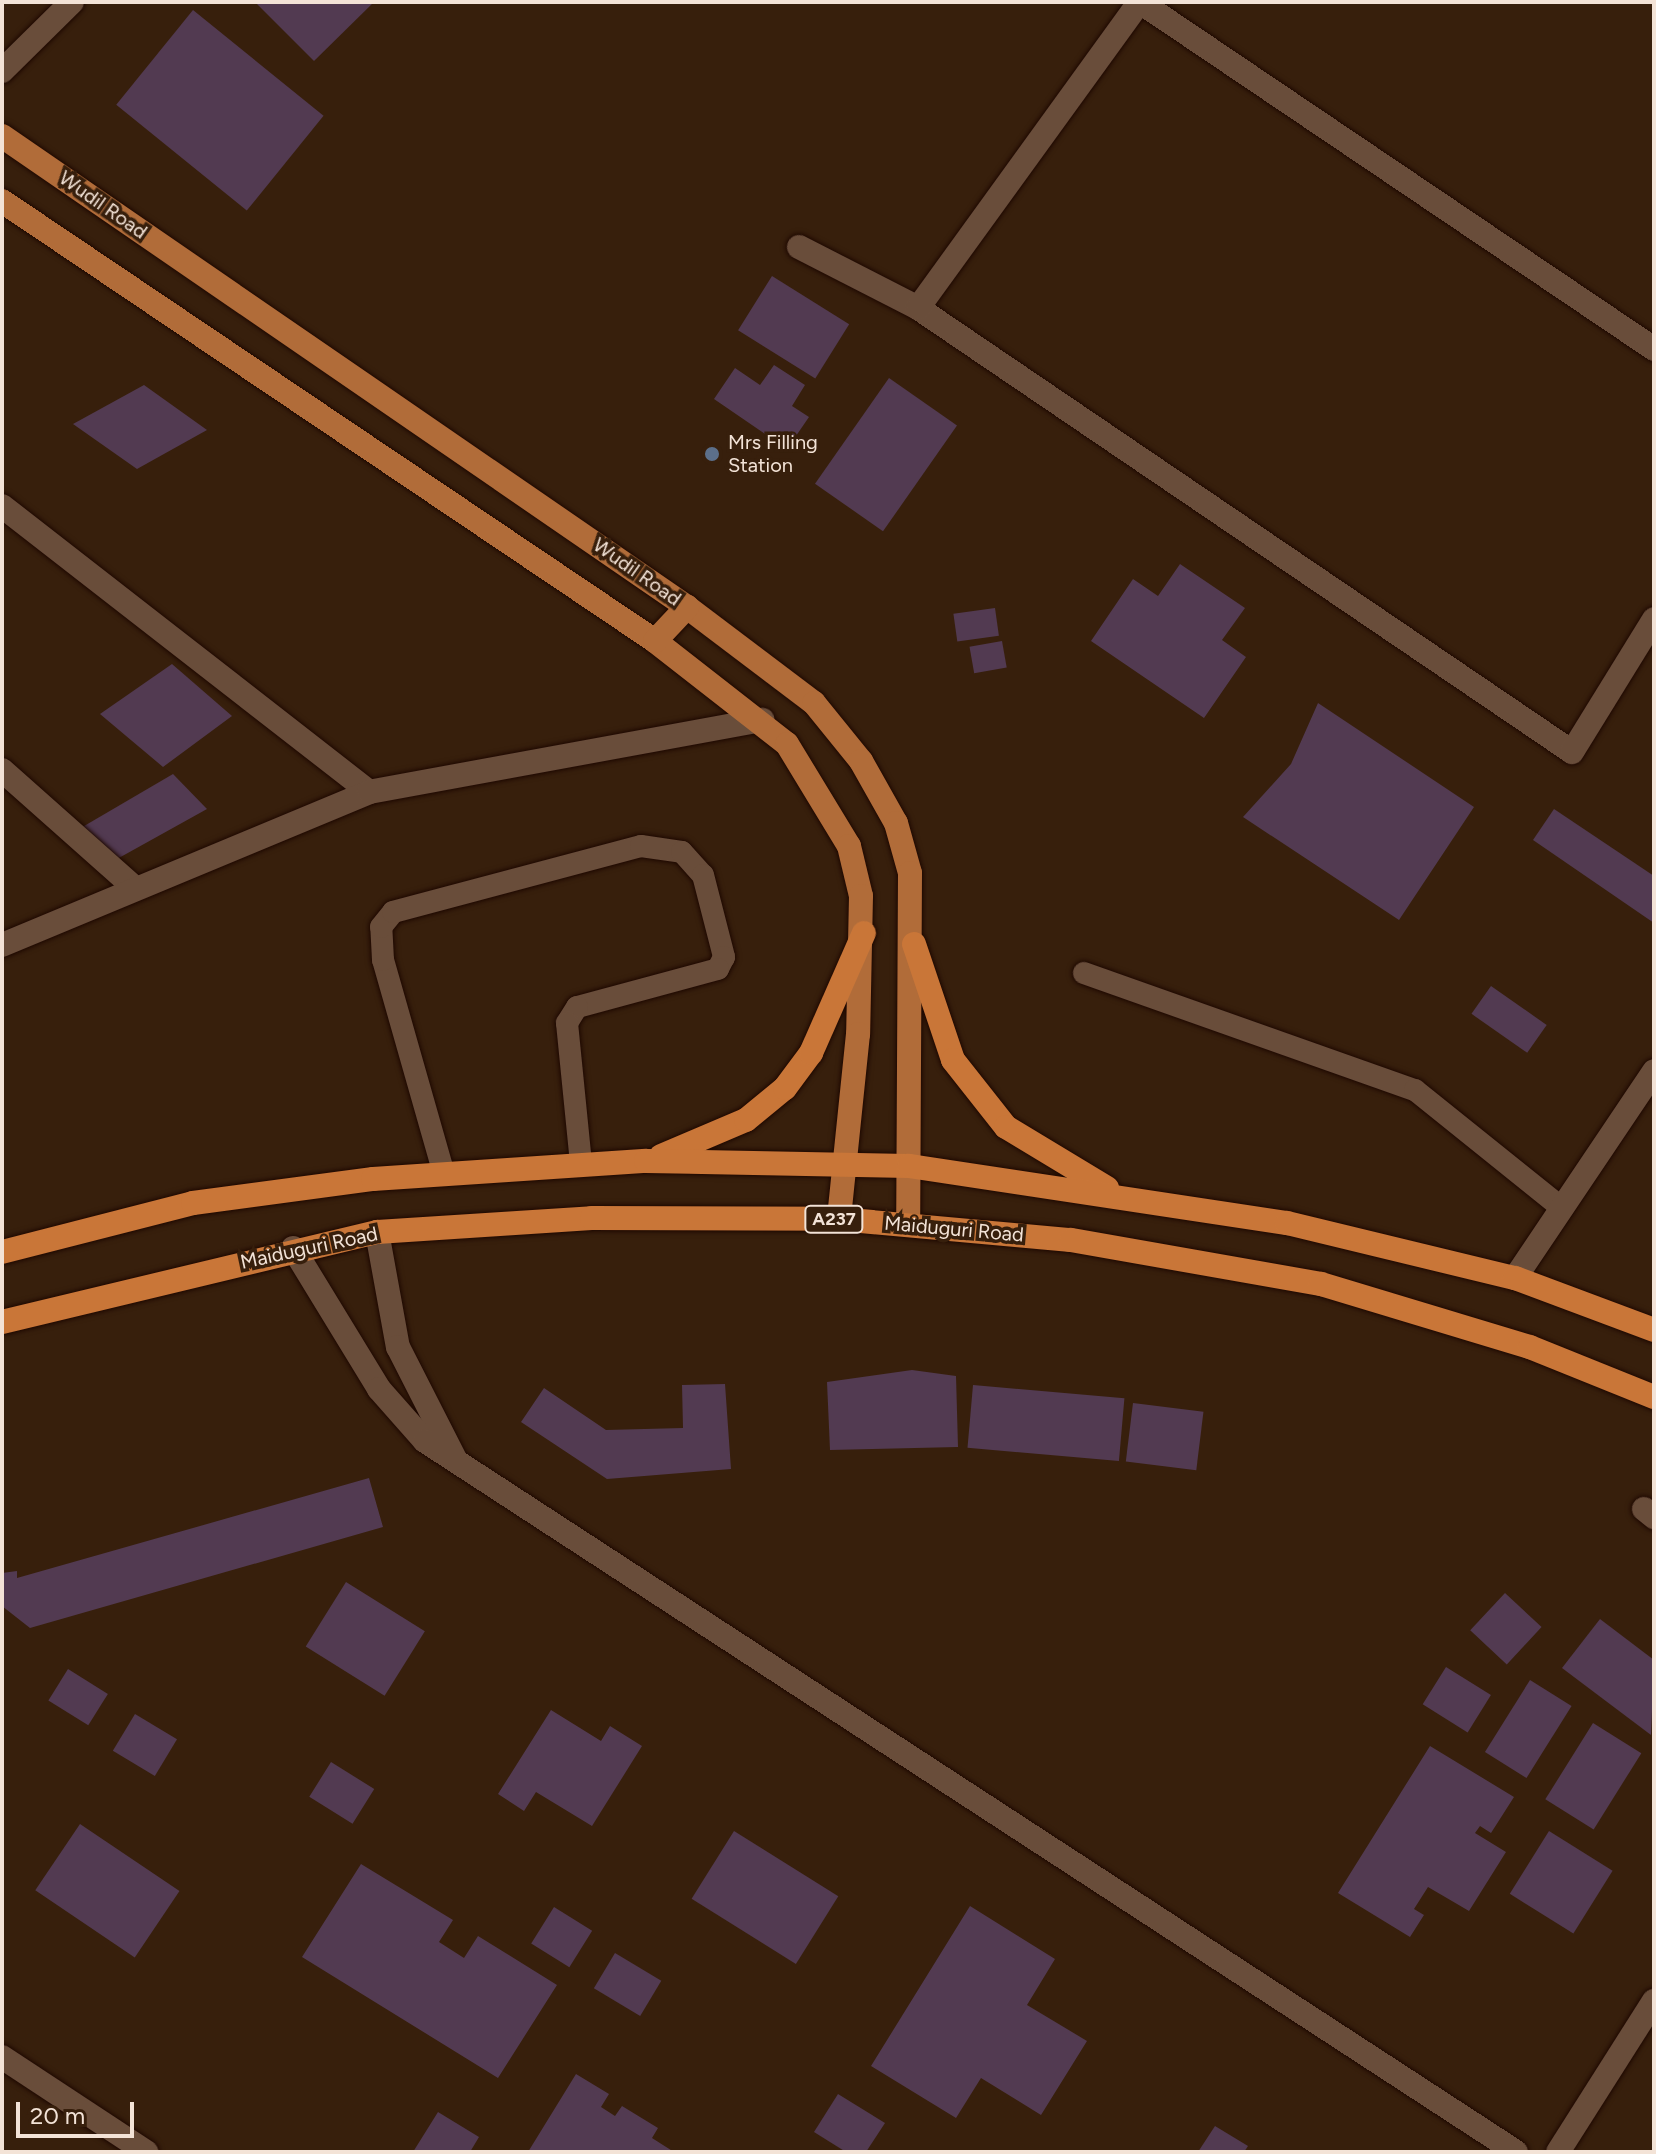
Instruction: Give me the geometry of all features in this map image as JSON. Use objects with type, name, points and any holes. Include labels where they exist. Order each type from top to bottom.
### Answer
[{"type":"highway","points":[[646,1161],[746,1120],[785,1088],[816,1042],[864,933]]},
{"type":"highway","points":[[914,944],[953,1060],[1006,1127],[1120,1195]]},
{"type":"highway","points":[[2,1252],[193,1203],[444,1174],[646,1161],[909,1166],[1120,1195],[1287,1223],[1515,1278],[1654,1330]]},
{"type":"highway","name":"Maiduguri Road","points":[[2,1322],[293,1248],[377,1232],[592,1218],[839,1219],[1071,1240],[1321,1284],[1530,1347],[1654,1397]]},
{"type":"main road","name":"Wudil Road","points":[[2,136],[687,607],[814,703],[861,761],[896,823],[910,873],[914,944],[908,1225]]},
{"type":"main road","points":[[2,201],[655,641],[762,720],[825,799],[849,846],[864,933],[841,1164],[839,1219]]},
{"type":"main road","points":[[655,641],[687,607]]},
{"type":"street","points":[[2,71],[72,2]]},
{"type":"street","points":[[918,308],[1140,3],[1654,349]]},
{"type":"street","points":[[799,247],[918,308],[1572,752],[1654,619]]},
{"type":"street","points":[[2,506],[369,792]]},
{"type":"street","points":[[2,945],[369,792],[762,720]]},
{"type":"street","points":[[2,770],[135,888]]},
{"type":"street","points":[[1515,1278],[1654,1071]]},
{"type":"street","points":[[377,1232],[398,1347],[456,1461]]},
{"type":"street","points":[[293,1248],[379,1389],[425,1441],[1516,2152]]},
{"type":"street","points":[[1558,2152],[1654,2001]]},
{"type":"street","points":[[2,2057],[146,2152]]},
{"type":"lane","points":[[444,1174],[383,960],[381,927],[393,912],[641,846],[682,852],[703,875],[724,957],[718,969],[577,1007],[567,1023],[581,1164]]},
{"type":"lane","points":[[1084,973],[1415,1090],[1562,1208]]},
{"type":"building","points":[[255,2],[374,2],[314,61]]},
{"type":"building","points":[[193,10],[324,116],[247,211],[116,105]]},
{"type":"building","points":[[772,276],[849,324],[815,378],[738,330]]},
{"type":"building","points":[[774,365],[805,385],[792,406],[809,417],[787,449],[714,399],[735,368],[760,385]]},
{"type":"building","points":[[889,378],[957,426],[883,531],[815,484]]},
{"type":"building","points":[[144,385],[207,430],[137,469],[73,424]]},
{"type":"building","points":[[1180,564],[1245,608],[1222,640],[1246,657],[1204,718],[1091,641],[1133,579],[1158,596]]},
{"type":"building","points":[[995,608],[999,636],[957,642],[953,614]]},
{"type":"building","points":[[1002,641],[1007,668],[974,673],[970,647]]},
{"type":"building","points":[[172,664],[232,716],[163,767],[100,714]]},
{"type":"building","points":[[1318,703],[1474,807],[1399,920],[1243,817],[1291,764]]},
{"type":"building","points":[[173,774],[207,809],[108,864],[79,829]]},
{"type":"building","points":[[1554,809],[1654,876],[1654,923],[1533,840]]},
{"type":"building","points":[[1491,986],[1547,1025],[1527,1053],[1471,1014]]},
{"type":"building","points":[[912,1370],[956,1376],[958,1447],[830,1450],[827,1382]]},
{"type":"building","points":[[725,1384],[731,1469],[607,1479],[521,1422],[544,1388],[606,1430],[683,1428],[682,1385]]},
{"type":"building","points":[[973,1385],[1124,1398],[1119,1461],[968,1448]]},
{"type":"building","points":[[1133,1403],[1203,1412],[1196,1470],[1126,1462]]},
{"type":"building","points":[[369,1478],[383,1527],[30,1628],[2,1606],[2,1573],[17,1571],[17,1578]]},
{"type":"building","points":[[346,1582],[425,1631],[385,1696],[306,1646]]},
{"type":"building","points":[[1505,1593],[1542,1627],[1507,1664],[1470,1630]]},
{"type":"building","points":[[1600,1619],[1654,1660],[1651,1735],[1562,1668]]},
{"type":"building","points":[[1446,1667],[1491,1695],[1468,1732],[1423,1704]]},
{"type":"building","points":[[68,1669],[108,1694],[88,1725],[48,1700]]},
{"type":"building","points":[[1530,1680],[1572,1706],[1527,1778],[1485,1752]]},
{"type":"building","points":[[551,1710],[601,1741],[610,1726],[642,1746],[592,1826],[536,1792],[524,1811],[498,1794]]},
{"type":"building","points":[[135,1714],[177,1739],[155,1776],[113,1751]]},
{"type":"building","points":[[1593,1723],[1641,1753],[1594,1830],[1545,1799]]},
{"type":"building","points":[[1430,1746],[1514,1797],[1491,1833],[1480,1826],[1475,1833],[1506,1852],[1469,1911],[1428,1887],[1414,1909],[1424,1915],[1410,1937],[1338,1893]]},
{"type":"building","points":[[331,1762],[374,1789],[353,1824],[309,1797]]},
{"type":"building","points":[[80,1824],[179,1891],[135,1957],[35,1890]]},
{"type":"building","points":[[734,1831],[838,1896],[796,1964],[692,1899]]},
{"type":"building","points":[[1549,1831],[1613,1871],[1573,1933],[1510,1894]]},
{"type":"building","points":[[361,1864],[453,1920],[439,1942],[464,1958],[478,1936],[557,1985],[498,2078],[302,1957]]},
{"type":"building","points":[[970,1906],[1055,1959],[1027,2005],[1087,2041],[1041,2115],[981,2078],[956,2118],[871,2066]]},
{"type":"building","points":[[554,1907],[592,1931],[569,1967],[531,1943]]},
{"type":"building","points":[[615,1953],[661,1981],[640,2016],[594,1988]]},
{"type":"building","points":[[576,2074],[609,2094],[601,2107],[615,2116],[622,2106],[658,2128],[652,2138],[674,2152],[528,2152]]},
{"type":"building","points":[[838,2094],[885,2123],[866,2152],[846,2152],[814,2132]]},
{"type":"building","points":[[438,2112],[479,2137],[470,2152],[413,2152]]},
{"type":"building","points":[[1215,2126],[1248,2146],[1244,2152],[1198,2152]]},
{"type":"place","name":"Mrs Filling Station","points":[[712,454]]}]
